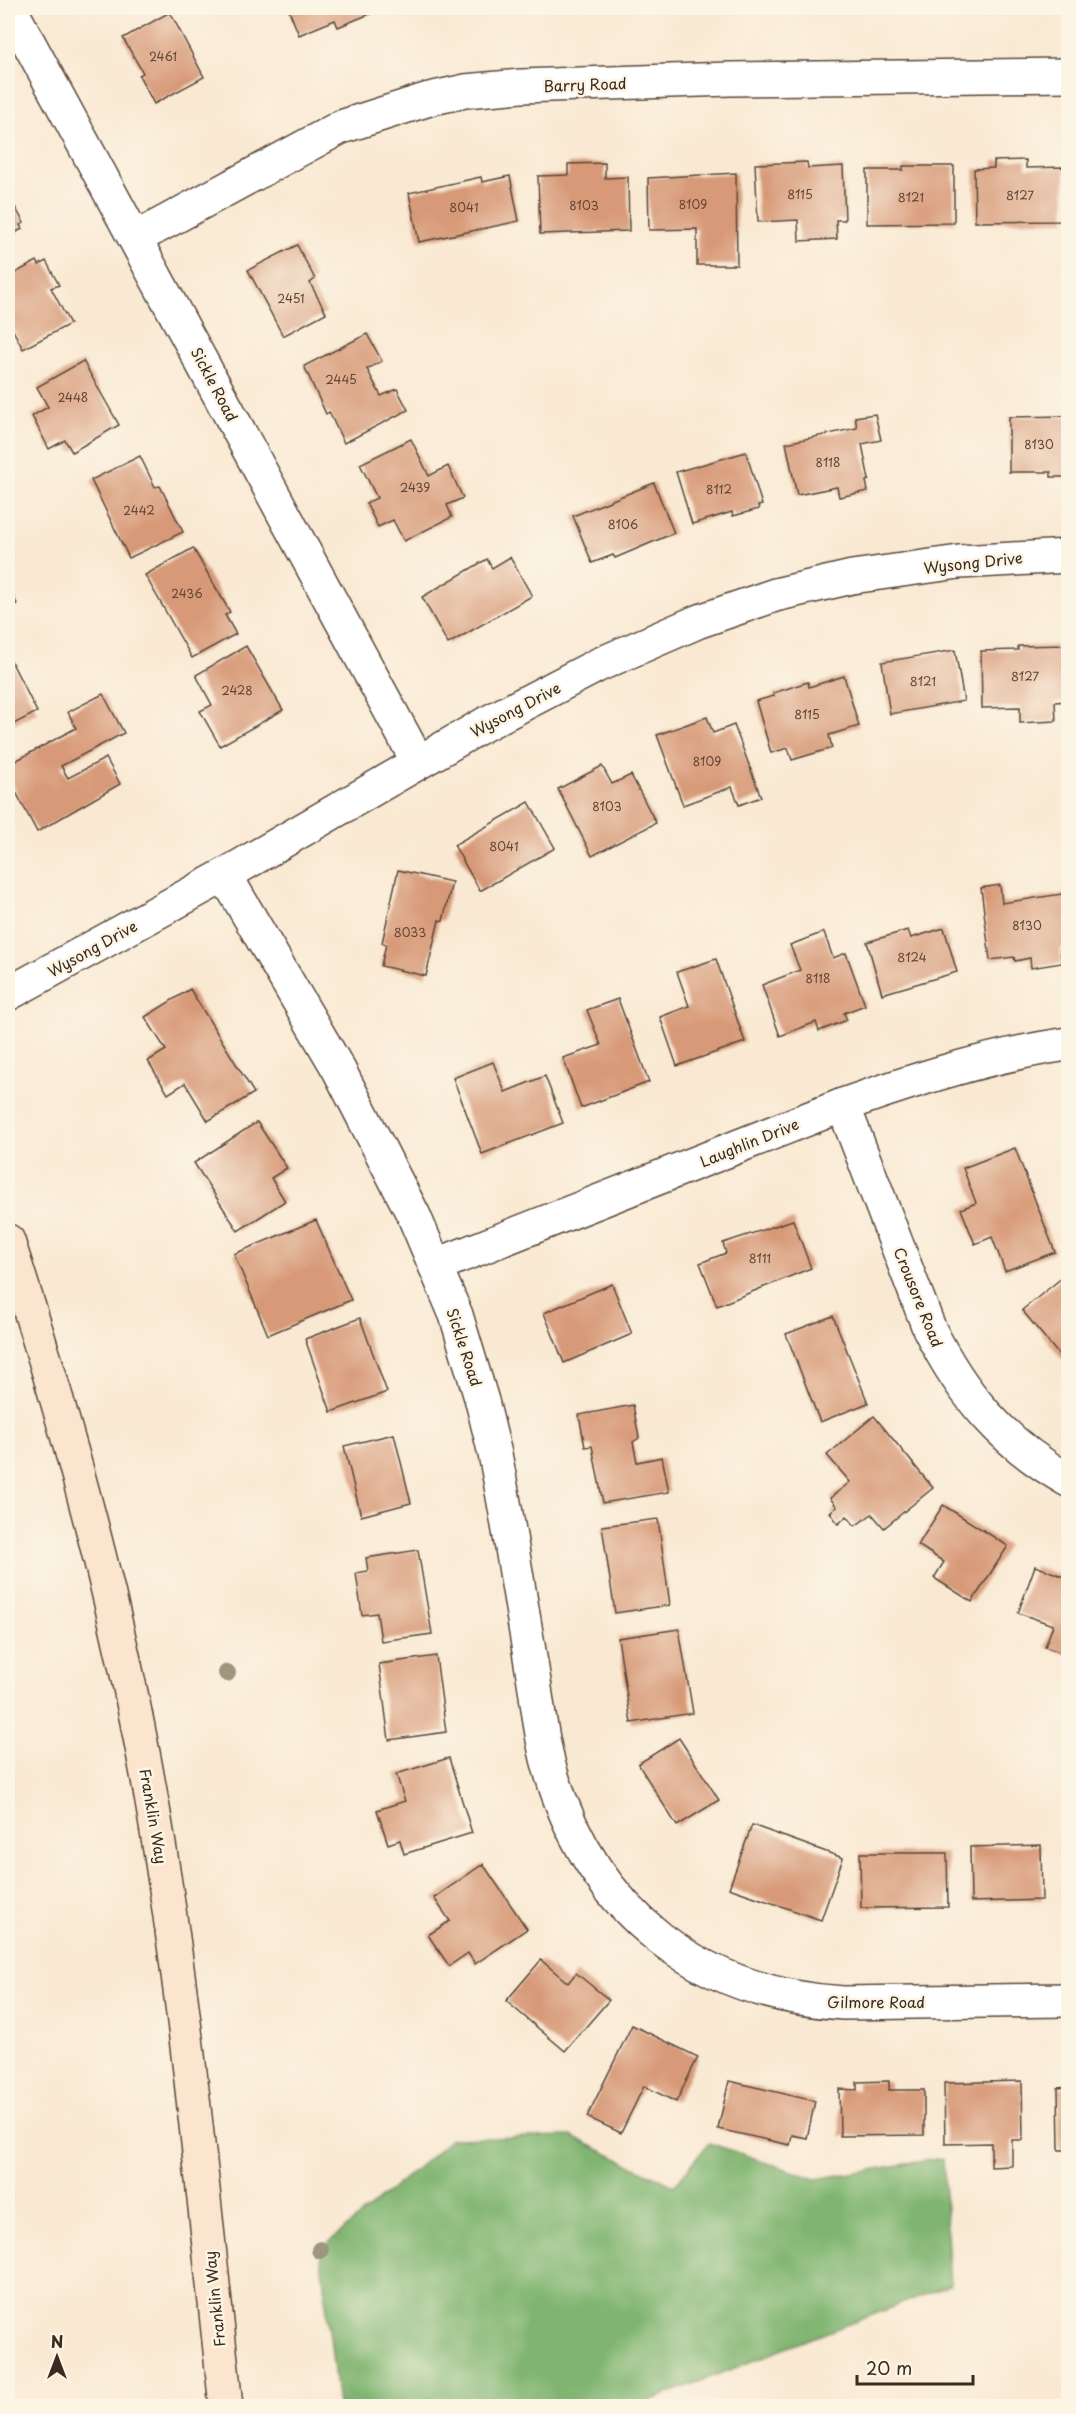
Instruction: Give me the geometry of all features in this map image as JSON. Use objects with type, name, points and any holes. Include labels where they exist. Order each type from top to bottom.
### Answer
[{"type":"main road","name":"Franklin Way","points":[[8,1241],[69,1437],[96,1539],[134,1704],[153,1806],[181,1994],[226,2406]]},
{"type":"street","name":"Sickle Road","points":[[10,8],[418,762]]},
{"type":"street","name":"Barry Road","points":[[136,238],[341,127],[429,99],[465,91],[521,86],[730,79],[1068,75]]},
{"type":"street","name":"Wysong Drive","points":[[8,994],[225,875],[418,762],[598,665],[697,622],[775,595],[852,577],[959,562],[1068,556]]},
{"type":"street","name":"Sickle Road","points":[[225,875],[357,1102],[437,1265],[469,1356],[495,1454],[547,1758],[564,1810],[589,1860]]},
{"type":"street","name":"Laughlin Drive","points":[[437,1265],[843,1105],[934,1074],[1068,1044]]},
{"type":"street","name":"Crousore Road","points":[[843,1105],[929,1328],[945,1360],[988,1419],[1028,1454],[1068,1480]]},
{"type":"street","name":"Gilmore Road","points":[[589,1860],[618,1899],[663,1941],[714,1972],[750,1986],[818,2001],[843,2003],[1068,2000]]},
{"type":"green space","points":[[571,2136],[674,2186],[709,2143],[816,2179],[943,2158],[950,2285],[636,2406],[338,2406],[320,2250],[451,2139]]},
{"type":"building","points":[[288,8],[370,8],[372,13],[338,27],[335,20],[299,35]]},
{"type":"building","points":[[170,12],[204,77],[154,104],[139,75],[143,73],[123,38]]},
{"type":"building","points":[[1026,160],[1026,168],[1065,167],[1065,221],[975,222],[974,169],[994,168],[994,161]]},
{"type":"building","points":[[807,162],[808,168],[843,166],[845,220],[836,220],[837,239],[799,241],[798,220],[758,222],[755,164]]},
{"type":"building","points":[[605,163],[605,178],[628,177],[629,231],[540,234],[538,176],[568,175],[568,164]]},
{"type":"building","points":[[903,166],[954,166],[954,223],[867,224],[867,170],[903,170]]},
{"type":"building","points":[[736,173],[737,265],[697,265],[697,229],[649,230],[648,178]]},
{"type":"building","points":[[510,176],[519,221],[419,242],[409,193],[481,177],[482,182]]},
{"type":"building","points":[[10,198],[24,223],[20,225],[22,229],[8,237],[8,199]]},
{"type":"building","points":[[297,245],[315,279],[310,283],[326,313],[283,336],[248,270]]},
{"type":"building","points":[[37,261],[39,265],[46,261],[59,285],[51,288],[70,324],[23,349],[8,321],[8,277]]},
{"type":"building","points":[[367,334],[382,361],[367,369],[381,396],[397,389],[408,410],[344,443],[329,412],[326,414],[304,366]]},
{"type":"building","points":[[83,361],[119,425],[72,452],[65,440],[49,449],[32,416],[48,407],[37,387]]},
{"type":"building","points":[[875,414],[881,440],[862,444],[869,480],[866,481],[868,491],[839,497],[837,487],[797,495],[786,443],[857,428],[855,417]]},
{"type":"building","points":[[1068,416],[1068,477],[1051,477],[1051,472],[1009,472],[1009,417]]},
{"type":"building","points":[[411,439],[429,476],[448,466],[463,498],[447,505],[452,517],[404,541],[393,520],[378,527],[366,503],[377,498],[360,464]]},
{"type":"building","points":[[746,452],[762,505],[758,506],[759,509],[733,516],[732,512],[692,524],[676,472]]},
{"type":"building","points":[[140,456],[155,487],[160,486],[183,532],[129,558],[91,480]]},
{"type":"building","points":[[654,483],[674,533],[615,558],[613,555],[592,563],[573,516]]},
{"type":"building","points":[[193,548],[230,612],[225,615],[236,634],[192,658],[145,575]]},
{"type":"building","points":[[510,557],[532,596],[448,644],[422,597],[487,559],[492,568]]},
{"type":"building","points":[[8,586],[17,604],[8,609]]},
{"type":"building","points":[[1068,645],[1068,701],[1055,702],[1056,721],[1020,723],[1020,707],[982,708],[981,651],[1018,650],[1018,646]]},
{"type":"building","points":[[246,646],[283,710],[220,746],[200,711],[212,705],[196,675]]},
{"type":"building","points":[[955,650],[964,701],[890,714],[882,662]]},
{"type":"building","points":[[8,655],[37,712],[8,727]]},
{"type":"building","points":[[844,676],[859,726],[829,735],[832,748],[792,760],[788,748],[771,753],[756,701],[808,682],[809,687]]},
{"type":"building","points":[[103,694],[124,733],[61,766],[68,778],[106,758],[120,784],[37,832],[8,777],[8,765],[76,728],[68,712]]},
{"type":"building","points":[[707,717],[713,733],[734,725],[761,797],[739,805],[732,787],[683,805],[657,735]]},
{"type":"building","points":[[602,766],[612,784],[631,775],[656,823],[592,856],[558,789]]},
{"type":"building","points":[[529,802],[555,848],[480,891],[454,845]]},
{"type":"building","points":[[398,870],[452,882],[443,921],[439,920],[426,976],[381,966],[386,944],[382,943]]},
{"type":"building","points":[[1000,885],[1002,903],[1068,893],[1068,947],[1060,949],[1062,963],[1031,968],[1030,958],[1015,961],[1014,957],[990,960],[981,888]]},
{"type":"building","points":[[944,928],[957,972],[882,994],[867,942],[908,930],[911,938]]},
{"type":"building","points":[[824,932],[833,958],[846,953],[865,1005],[844,1013],[847,1020],[819,1031],[816,1022],[780,1036],[762,985],[800,970],[790,945]]},
{"type":"building","points":[[716,959],[745,1042],[677,1066],[660,1017],[689,1006],[677,972]]},
{"type":"building","points":[[190,989],[254,1093],[208,1121],[185,1083],[168,1094],[148,1061],[166,1050],[145,1017]]},
{"type":"building","points":[[618,999],[649,1082],[581,1108],[563,1058],[601,1045],[587,1010]]},
{"type":"building","points":[[493,1062],[505,1092],[545,1076],[563,1123],[482,1154],[453,1078]]},
{"type":"building","points":[[257,1122],[287,1168],[271,1178],[285,1201],[238,1231],[194,1163]]},
{"type":"building","points":[[1015,1148],[1055,1252],[1005,1271],[992,1237],[975,1244],[961,1209],[976,1203],[963,1168]]},
{"type":"building","points":[[316,1220],[351,1300],[268,1335],[234,1254]]},
{"type":"building","points":[[793,1220],[811,1268],[717,1306],[700,1263],[726,1253],[723,1243]]},
{"type":"building","points":[[1063,1277],[1068,1284],[1068,1366],[1022,1310]]},
{"type":"building","points":[[612,1284],[632,1334],[564,1363],[544,1313]]},
{"type":"building","points":[[833,1316],[868,1403],[820,1422],[786,1334]]},
{"type":"building","points":[[360,1318],[387,1392],[331,1412],[305,1339]]},
{"type":"building","points":[[633,1405],[639,1438],[633,1442],[637,1462],[662,1457],[669,1492],[603,1503],[592,1446],[585,1447],[579,1415]]},
{"type":"building","points":[[874,1416],[933,1488],[884,1528],[872,1514],[855,1526],[847,1516],[838,1524],[830,1512],[837,1507],[830,1498],[850,1482],[827,1455]]},
{"type":"building","points":[[394,1434],[411,1503],[361,1516],[344,1446]]},
{"type":"building","points":[[943,1505],[1008,1546],[972,1602],[934,1578],[944,1562],[918,1545]]},
{"type":"building","points":[[658,1519],[670,1605],[615,1613],[602,1526]]},
{"type":"building","points":[[418,1550],[432,1634],[381,1641],[377,1613],[362,1615],[356,1573],[368,1571],[366,1558]]},
{"type":"building","points":[[1035,1566],[1068,1578],[1068,1655],[1045,1647],[1053,1625],[1018,1613]]},
{"type":"building","points":[[679,1629],[693,1713],[631,1723],[618,1638]]},
{"type":"building","points":[[436,1656],[446,1732],[389,1740],[379,1664]]},
{"type":"building","points":[[679,1738],[719,1800],[677,1826],[638,1764]]},
{"type":"building","points":[[449,1758],[472,1833],[404,1854],[400,1840],[388,1844],[377,1810],[405,1801],[396,1774]]},
{"type":"building","points":[[752,1825],[843,1858],[821,1920],[729,1888]]},
{"type":"building","points":[[1041,1845],[1042,1900],[971,1902],[970,1847]]},
{"type":"building","points":[[860,1853],[947,1853],[948,1907],[861,1908]]},
{"type":"building","points":[[483,1864],[527,1929],[475,1964],[468,1953],[449,1966],[428,1935],[450,1921],[434,1898]]},
{"type":"building","points":[[541,1960],[568,1983],[576,1973],[609,2000],[565,2051],[506,2001]]},
{"type":"building","points":[[632,2025],[698,2057],[676,2102],[644,2086],[621,2133],[587,2117]]},
{"type":"building","points":[[729,2081],[815,2101],[807,2138],[792,2135],[790,2145],[718,2129]]},
{"type":"building","points":[[889,2081],[889,2090],[924,2090],[924,2135],[840,2136],[839,2089],[857,2090],[857,2082]]},
{"type":"building","points":[[1022,2081],[1023,2140],[1012,2140],[1012,2166],[991,2167],[991,2143],[945,2144],[944,2083]]},
{"type":"building","points":[[1068,2087],[1068,2150],[1059,2150],[1058,2088]]}]
